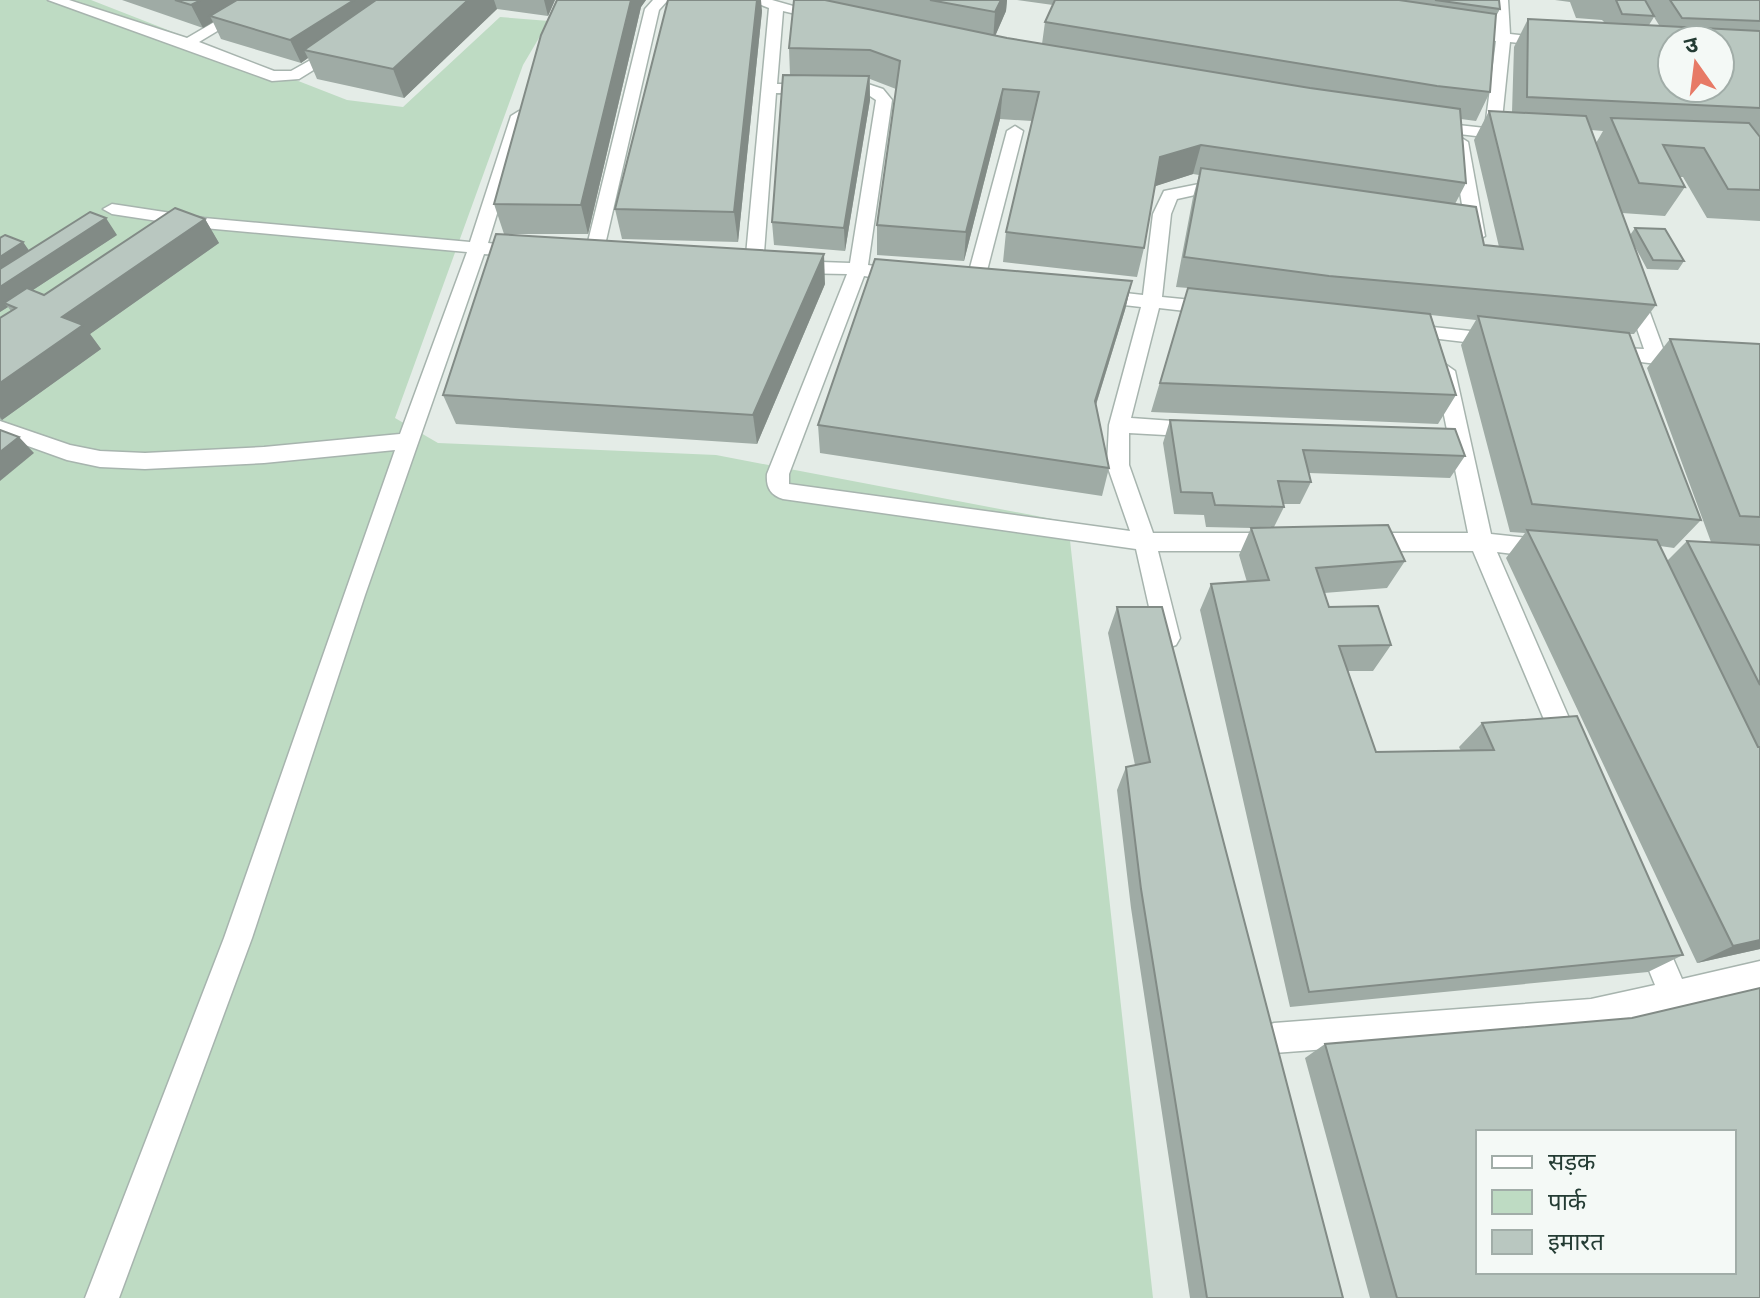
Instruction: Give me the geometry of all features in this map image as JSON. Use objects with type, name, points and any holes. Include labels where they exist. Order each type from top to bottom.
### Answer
[{"type":"street","points":[[55,0],[188,43],[272,76],[284,77],[306,71],[354,40]]},
{"type":"street","points":[[86,10],[106,0]]},
{"type":"street","points":[[188,43],[262,0]]},
{"type":"street","points":[[593,258],[652,9],[661,0]]},
{"type":"street","points":[[755,0],[845,22]]},
{"type":"street","points":[[1492,134],[1503,40],[1501,0]]},
{"type":"street","points":[[776,5],[747,266],[858,269],[916,277]]},
{"type":"street","points":[[1443,31],[1503,40],[1564,43]]},
{"type":"street","points":[[769,88],[868,89],[882,95],[858,269],[777,485],[790,493],[1145,542],[1298,542]]},
{"type":"street","points":[[102,1298],[238,938],[477,249],[523,105]]},
{"type":"street","points":[[1412,124],[1458,132],[1520,135]]},
{"type":"street","points":[[974,285],[1015,131]]},
{"type":"street","points":[[1458,132],[1466,229],[1482,253]]},
{"type":"street","points":[[1173,657],[1145,542],[1118,465],[1119,425],[1152,301],[1162,214],[1170,195],[1204,188],[1249,195]]},
{"type":"street","points":[[112,209],[204,223],[535,253]]},
{"type":"street","points":[[1625,270],[1657,357]]},
{"type":"street","points":[[1078,294],[1231,311]]},
{"type":"street","points":[[1389,329],[1512,341]]},
{"type":"street","points":[[1437,333],[1453,447],[1481,542],[1581,777]]},
{"type":"street","points":[[1587,350],[1620,361],[1657,357],[1701,360]]},
{"type":"street","points":[[1119,425],[1228,432]]},
{"type":"street","points":[[0,428],[67,452],[100,459],[145,461],[264,455],[409,441]]},
{"type":"street","points":[[1343,542],[1481,542],[1568,551]]},
{"type":"street","points":[[1638,908],[1675,996]]},
{"type":"street","points":[[1274,1038],[1591,1014],[1760,976]]},
{"type":"street","points":[[1266,1008],[1282,1069]]},
{"type":"green space","points":[[0,0],[91,0],[347,100],[403,107],[500,17],[549,21],[523,65],[395,418],[438,443],[716,455],[1068,522],[1153,1298],[0,1298]]},
{"type":"building","points":[[175,0],[201,0],[191,5]]},
{"type":"building","points":[[237,0],[354,0],[290,40],[210,16]]},
{"type":"building","points":[[376,0],[468,0],[393,69],[304,50]]},
{"type":"building","points":[[557,0],[631,0],[581,205],[494,204],[541,35]]},
{"type":"building","points":[[668,0],[757,0],[734,212],[615,209]]},
{"type":"building","points":[[794,0],[825,0],[1007,38],[1310,88],[1460,109],[1466,183],[1201,145],[1160,157],[1144,248],[1006,232],[1039,92],[1003,89],[966,232],[877,225],[900,61],[870,50],[789,48]]},
{"type":"building","points":[[930,0],[1001,0],[995,12]]},
{"type":"building","points":[[1055,0],[1399,0],[1496,14],[1490,92],[1045,22]]},
{"type":"building","points":[[1435,0],[1499,0],[1500,9]]},
{"type":"building","points":[[1616,0],[1645,0],[1654,16],[1622,14]]},
{"type":"building","points":[[1670,0],[1760,0],[1760,21],[1682,18]]},
{"type":"building","points":[[1528,19],[1656,26],[1656,103],[1527,97]]},
{"type":"building","points":[[1736,30],[1760,31],[1760,108],[1675,104],[1736,104]]},
{"type":"building","points":[[783,75],[869,76],[844,228],[772,222]]},
{"type":"building","points":[[1489,111],[1586,116],[1656,305],[1329,276],[1184,257],[1201,168],[1476,207],[1484,245],[1523,249]]},
{"type":"building","points":[[1611,118],[1749,123],[1760,137],[1760,190],[1728,189],[1704,148],[1663,145],[1685,187],[1639,183]]},
{"type":"building","points":[[175,208],[205,219],[62,317],[83,325],[0,383],[0,318],[16,308],[4,303],[27,288],[44,295]]},
{"type":"building","points":[[90,212],[106,218],[0,287],[0,269]]},
{"type":"building","points":[[1635,228],[1665,229],[1684,261],[1653,260]]},
{"type":"building","points":[[496,234],[824,254],[753,415],[443,395]]},
{"type":"building","points":[[5,235],[23,242],[0,257],[0,238]]},
{"type":"building","points":[[875,259],[1132,281],[1095,401],[1109,468],[818,425]]},
{"type":"building","points":[[1188,288],[1430,314],[1456,395],[1160,383]]},
{"type":"building","points":[[1478,316],[1629,333],[1701,520],[1532,504]]},
{"type":"building","points":[[1670,339],[1760,344],[1760,517],[1740,516]]},
{"type":"building","points":[[1170,420],[1455,429],[1465,456],[1303,450],[1311,482],[1278,481],[1284,507],[1215,505],[1212,493],[1181,492]]},
{"type":"building","points":[[0,430],[19,437],[0,452]]},
{"type":"building","points":[[1388,525],[1405,561],[1316,568],[1329,607],[1378,606],[1391,645],[1339,646],[1376,752],[1494,750],[1482,723],[1577,716],[1683,955],[1309,992],[1211,584],[1269,580],[1251,528]]},
{"type":"building","points":[[1527,530],[1657,540],[1760,747],[1760,940],[1733,946]]},
{"type":"building","points":[[1687,541],[1760,545],[1760,685]]},
{"type":"building","points":[[1117,607],[1162,607],[1343,1298],[1207,1298],[1141,889],[1126,767],[1150,762]]},
{"type":"building","points":[[1760,988],[1760,1298],[1397,1298],[1325,1044],[1632,1018]]}]
